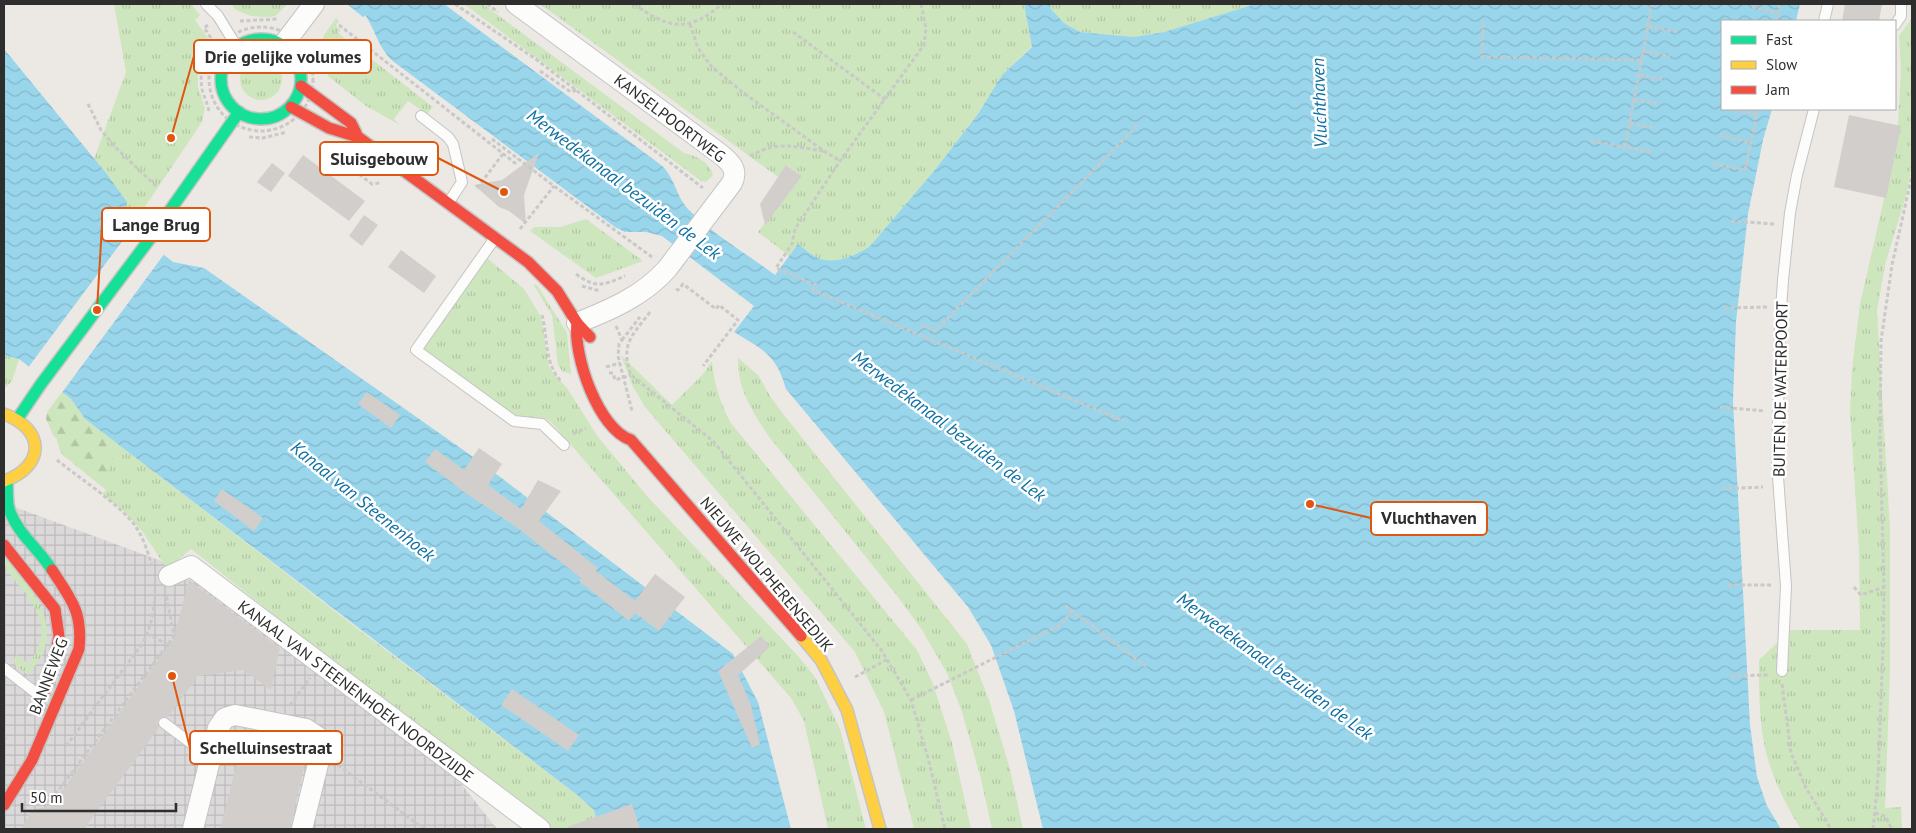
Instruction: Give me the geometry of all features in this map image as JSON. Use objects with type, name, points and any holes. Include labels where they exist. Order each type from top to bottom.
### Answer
[{"type":"street","points":[[314,4],[296,36],[292,53],[307,86],[351,123],[358,136]]},
{"type":"street","name":"KANSELPOORTWEG","points":[[516,4],[719,153],[733,166],[734,179],[661,276],[642,291],[610,310],[577,323]]},
{"type":"street","points":[[296,36],[272,40],[260,38],[248,41],[237,47],[225,61],[221,80],[226,98],[239,112],[250,118],[269,119],[281,114],[291,106],[307,86]]},
{"type":"street","points":[[291,106],[329,128],[358,136],[528,262],[557,291],[577,323],[587,332],[595,349]]},
{"type":"street","points":[[18,418],[40,384],[152,236],[239,112]]},
{"type":"street","name":"NIEUWE WOLPHERENSEDIJK","points":[[577,323],[574,337],[592,393],[609,422],[620,435],[631,440]]},
{"type":"street","points":[[4,414],[18,418],[29,429],[35,444],[33,460],[23,473],[5,480]]},
{"type":"street","name":"NIEUWE WOLPHERENSEDIJK","points":[[625,423],[631,440],[786,617],[821,660],[834,682],[849,717],[880,829]]},
{"type":"street","name":"BANNEWEG","points":[[4,805],[32,760],[79,648],[81,631],[79,616],[71,599],[49,565],[22,534],[13,518],[9,510],[5,480]]},
{"type":"street","name":"BANNEWEG","points":[[4,545],[55,609],[59,636],[54,663],[40,702]]},
{"type":"street","name":"KANAAL VAN STEENENHOEK NOORDZIJDE","points":[[161,581],[191,566],[540,829]]},
{"type":"street","points":[[193,829],[219,724],[228,716],[243,716],[306,729],[316,734],[321,752],[302,829]]},
{"type":"lane","points":[[206,4],[218,16],[237,47]]},
{"type":"lane","points":[[1824,20],[1828,4]]},
{"type":"lane","points":[[1896,24],[1901,16],[1901,4]]},
{"type":"lane","name":"BUITEN DE WATERPOORT","points":[[1782,671],[1786,586],[1778,463],[1781,309],[1790,214],[1797,175],[1814,110]]},
{"type":"lane","points":[[421,116],[448,137],[453,144],[462,182],[449,202]]},
{"type":"lane","points":[[495,238],[416,350],[514,421],[542,424],[564,445]]},
{"type":"lane","points":[[4,668],[40,702],[55,707]]},
{"type":"lane","points":[[164,724],[203,752],[211,754]]},
{"type":"path","points":[[455,4],[578,90],[704,189],[708,184]]},
{"type":"path","points":[[634,4],[666,23],[690,24],[705,17],[722,4]]},
{"type":"path","points":[[921,4],[926,29],[924,45],[840,161],[795,229],[792,244],[776,268],[816,285],[813,290],[1124,421]]},
{"type":"path","points":[[1624,147],[1652,4]]},
{"type":"path","points":[[1776,20],[1780,4]]},
{"type":"path","points":[[207,120],[209,114],[202,88],[202,71],[214,42],[204,28],[230,6],[240,21],[274,20],[283,15],[310,61],[313,73],[307,86]]},
{"type":"path","points":[[1752,7],[1778,13]]},
{"type":"path","points":[[1483,23],[1482,57],[1642,60]]},
{"type":"path","points":[[690,24],[698,48],[711,66],[741,91],[840,161]]},
{"type":"path","points":[[338,25],[515,163],[518,159]]},
{"type":"path","points":[[1648,26],[1678,32]]},
{"type":"path","points":[[291,122],[277,129],[262,131],[246,129],[232,122],[216,106],[210,91],[209,76],[215,53],[231,36],[243,30],[257,27],[271,28],[296,36],[311,46],[320,66],[320,77]]},
{"type":"path","points":[[793,32],[886,100]]},
{"type":"path","points":[[1643,50],[1670,56]]},
{"type":"path","points":[[540,71],[571,92],[578,90]]},
{"type":"path","points":[[1639,75],[1664,80]]},
{"type":"path","points":[[1634,99],[1660,104]]},
{"type":"path","points":[[88,104],[101,130],[115,147],[161,192]]},
{"type":"path","points":[[1734,110],[1757,114]]},
{"type":"path","points":[[1713,164],[1745,170],[1758,110]]},
{"type":"path","points":[[1630,122],[1655,128]]},
{"type":"path","points":[[456,123],[465,124]]},
{"type":"path","points":[[919,334],[923,326],[935,331],[1138,125]]},
{"type":"path","points":[[244,140],[251,137],[259,139],[268,138],[293,130]]},
{"type":"path","points":[[1719,136],[1751,142]]},
{"type":"path","points":[[492,139],[650,255]]},
{"type":"path","points":[[1591,141],[1651,152]]},
{"type":"path","points":[[733,166],[761,150],[774,146],[824,151]]},
{"type":"path","points":[[458,187],[471,197],[503,154]]},
{"type":"path","points":[[1873,829],[1880,730],[1884,587],[1880,460],[1881,340],[1892,265],[1912,175]]},
{"type":"path","points":[[518,231],[554,186]]},
{"type":"path","points":[[1731,222],[1768,224]]},
{"type":"path","points":[[572,272],[596,285],[625,276]]},
{"type":"path","points":[[678,290],[683,284],[714,308],[716,309],[719,305],[738,320],[703,366]]},
{"type":"path","points":[[1724,308],[1762,306]]},
{"type":"path","points":[[650,310],[626,345],[631,375],[713,442],[888,659],[911,700],[928,758],[945,829]]},
{"type":"path","points":[[1720,407],[1759,411]]},
{"type":"path","points":[[28,811],[36,804],[52,799],[174,636],[161,581],[132,523],[118,508],[54,458]]},
{"type":"path","points":[[1722,489],[1760,487]]},
{"type":"path","points":[[65,747],[143,643],[154,613],[161,581]]},
{"type":"path","points":[[1728,585],[1763,584]]},
{"type":"path","points":[[1854,587],[1862,595],[1884,587]]},
{"type":"path","points":[[1065,606],[1146,666]]},
{"type":"path","points":[[911,700],[1062,624],[1072,611]]},
{"type":"path","points":[[147,634],[167,644]]},
{"type":"path","points":[[854,678],[888,659]]},
{"type":"path","points":[[1782,671],[1785,715],[1791,753],[1806,788],[1831,829]]},
{"type":"path","points":[[1731,676],[1762,675]]},
{"type":"path","points":[[280,723],[282,716],[310,678]]},
{"type":"path","points":[[4,736],[7,740]]},
{"type":"path","points":[[321,752],[424,829]]},
{"type":"path","points":[[1875,813],[1885,816],[1892,829]]},
{"type":"shaded area","points":[[4,503],[232,587],[447,766],[497,829],[4,829]]},
{"type":"green space","points":[[114,4],[191,4],[200,15],[195,20],[208,38],[208,43],[199,62],[198,73],[198,87],[205,108],[202,122],[130,229],[124,224],[94,159],[126,72]]},
{"type":"green space","points":[[231,4],[288,4],[275,16],[269,17],[251,16],[236,10]]},
{"type":"green space","points":[[464,4],[483,4],[684,153],[702,160],[709,166],[713,175],[706,182],[701,181]]},
{"type":"green space","points":[[540,4],[1024,4],[1032,46],[1002,75],[978,114],[934,171],[870,246],[847,258],[827,260],[815,257],[798,244],[789,256],[758,232],[802,176],[787,165],[778,177]]},
{"type":"green space","points":[[1050,4],[1255,4],[1164,32],[1134,37],[1080,32],[1064,23],[1051,9]]},
{"type":"green space","points":[[336,18],[339,21],[336,26],[340,30],[338,33],[433,107],[427,114],[408,101],[394,119],[400,125],[366,106],[328,76],[320,46],[324,35]]},
{"type":"green space","points":[[1912,18],[1912,162],[1907,192],[1885,265],[1877,311],[1890,528],[1890,672],[1885,808],[1901,807],[1902,829],[1801,829],[1779,789],[1766,751],[1760,712],[1759,660],[1791,630],[1860,630],[1859,550],[1850,412],[1852,369],[1860,304],[1887,186],[1898,124],[1901,70],[1899,36]]},
{"type":"green space","points":[[257,58],[265,58],[276,64],[282,79],[276,94],[265,100],[257,100],[246,94],[240,83],[240,75],[246,64]]},
{"type":"green space","points":[[586,219],[643,261],[596,278],[530,231],[534,227],[560,227]]},
{"type":"green space","points":[[486,257],[524,289],[541,317],[549,367],[567,388],[598,437],[647,496],[798,656],[815,677],[840,729],[866,829],[828,829],[804,721],[791,698],[551,422],[546,419],[518,416],[505,411],[420,350]]},
{"type":"green space","points":[[533,284],[537,285],[567,333],[571,374],[562,371],[558,365],[552,315]]},
{"type":"green space","points":[[4,355],[19,359],[12,381],[6,387],[4,386]]},
{"type":"green space","points":[[621,355],[672,405],[703,374],[712,361],[718,393],[730,422],[917,650],[933,684],[952,743],[971,829],[914,829],[884,712],[855,652],[645,407],[632,385]]},
{"type":"green space","points":[[738,358],[758,375],[784,415],[967,644],[989,700],[1010,769],[1023,829],[992,829],[980,775],[962,712],[947,673],[922,630],[898,597],[763,428],[743,391]]},
{"type":"green space","points":[[62,392],[71,399],[85,419],[118,444],[110,456],[117,462],[115,465],[110,465],[108,472],[113,479],[106,490],[60,451],[56,437],[54,437],[46,419],[47,412]]},
{"type":"green space","points":[[118,444],[576,794],[594,810],[599,829],[543,829],[191,549],[167,569],[142,531],[121,509],[102,494],[106,490],[108,468],[110,465],[115,465],[110,456]]},
{"type":"green space","points":[[4,556],[36,598],[46,622],[45,648],[40,659],[28,675],[15,665],[14,660],[16,655],[29,664],[40,641],[40,621],[32,602],[8,571]]},
{"type":"water","name":"Vluchthaven","points":[[347,4],[444,4],[661,165],[666,170],[689,210],[720,236],[775,275],[798,244],[815,257],[827,260],[847,258],[870,246],[934,171],[978,114],[1002,75],[1032,47],[1024,4],[1050,4],[1051,9],[1064,23],[1080,32],[1134,37],[1164,32],[1255,4],[1800,4],[1796,20],[1721,20],[1721,110],[1772,110],[1763,140],[1748,214],[1736,322],[1733,401],[1750,725],[1757,777],[1767,806],[1781,829],[1043,829],[1014,711],[991,645],[968,607],[786,389],[773,360],[761,349],[734,332],[754,306],[662,236],[646,232],[625,232],[615,227],[394,62],[381,46],[365,15],[363,17]]},
{"type":"water","name":"Kanaal van Steenenhoek","points":[[4,49],[106,173],[127,202],[124,224],[173,262],[204,268],[479,461],[733,654],[758,702],[791,829],[599,829],[594,810],[576,794],[85,419],[71,399],[62,392],[19,359],[4,355]]},
{"type":"pier","points":[[132,228],[165,253],[61,394],[27,369]]},
{"type":"building","points":[[1845,4],[1882,4],[1879,20],[1842,20]]},
{"type":"building","points":[[1849,115],[1901,126],[1886,198],[1834,187]]},
{"type":"building","points":[[539,153],[524,195],[526,224],[509,211],[499,207],[474,185],[502,180]]},
{"type":"building","points":[[303,155],[365,201],[349,221],[288,176]]},
{"type":"building","points":[[272,163],[285,173],[271,192],[257,182]]},
{"type":"building","points":[[786,165],[802,176],[765,225],[760,204]]},
{"type":"building","points":[[364,215],[378,225],[362,246],[349,236]]},
{"type":"building","points":[[401,250],[436,276],[424,293],[388,267]]},
{"type":"building","points":[[367,392],[400,415],[391,428],[358,404]]},
{"type":"building","points":[[479,448],[502,464],[488,485],[521,509],[538,480],[561,491],[539,521],[598,568],[596,571],[635,601],[655,574],[685,597],[659,631],[635,613],[629,621],[579,581],[581,578],[515,526],[464,492],[425,462],[435,449],[464,470]]},
{"type":"building","points":[[222,489],[263,518],[254,531],[214,501]]},
{"type":"building","points":[[189,580],[280,648],[271,690],[243,670],[198,676],[168,717],[158,719],[159,728],[84,829],[21,829],[31,812],[39,808],[50,807],[173,640]]},
{"type":"building","points":[[761,636],[770,647],[738,675],[751,705],[760,745],[752,748],[718,671]]},
{"type":"building","points":[[512,689],[579,735],[568,751],[501,705]]},
{"type":"building","points":[[261,737],[308,749],[290,829],[220,829],[241,746],[252,748],[253,742],[260,744]]},
{"type":"building","points":[[632,804],[640,829],[567,829],[567,827]]},
{"type":"traffic: fast","points":[[261,39],[276,42],[289,51],[298,64],[301,79],[298,94],[289,107],[276,116],[261,119],[246,116],[233,107],[224,94],[221,79],[224,64],[233,51],[246,42],[261,39]]},
{"type":"traffic: fast","points":[[18,418],[41,384],[152,236],[239,112]]},
{"type":"traffic: fast","points":[[7,480],[10,512],[24,535],[52,570]]},
{"type":"traffic: slow","points":[[4,414],[27,429],[33,438],[35,448],[33,457],[27,466],[18,474],[4,481]]},
{"type":"traffic: slow","points":[[801,636],[821,660],[847,710],[880,829]]},
{"type":"traffic: jam","points":[[301,86],[351,123],[356,133]]},
{"type":"traffic: jam","points":[[291,107],[329,128],[358,137],[528,262],[557,291],[577,323],[590,337]]},
{"type":"traffic: jam","points":[[577,323],[579,353],[584,371],[598,407],[608,422],[619,433],[631,440],[801,636]]},
{"type":"traffic: jam","points":[[4,545],[55,609],[59,636],[54,663],[43,695]]},
{"type":"traffic: jam","points":[[4,805],[32,760],[79,649],[79,625],[74,606],[52,570]]},
{"type":"place","name":"Drie gelijke volumes","points":[[171,138]]},
{"type":"place","name":"Sluisgebouw","points":[[504,192]]},
{"type":"place","name":"Lange Brug","points":[[97,310]]},
{"type":"place","name":"Vluchthaven","points":[[1310,504]]},
{"type":"place","name":"Schelluinsestraat","points":[[172,676]]},
{"type":"water label","name":"Merwedekanaal bezuiden de Lek","points":[[624,184]]},
{"type":"water label","name":"Merwedekanaal bezuiden de Lek","points":[[949,426]]},
{"type":"water label","name":"Merwedekanaal bezuiden de Lek","points":[[1275,666]]}]
